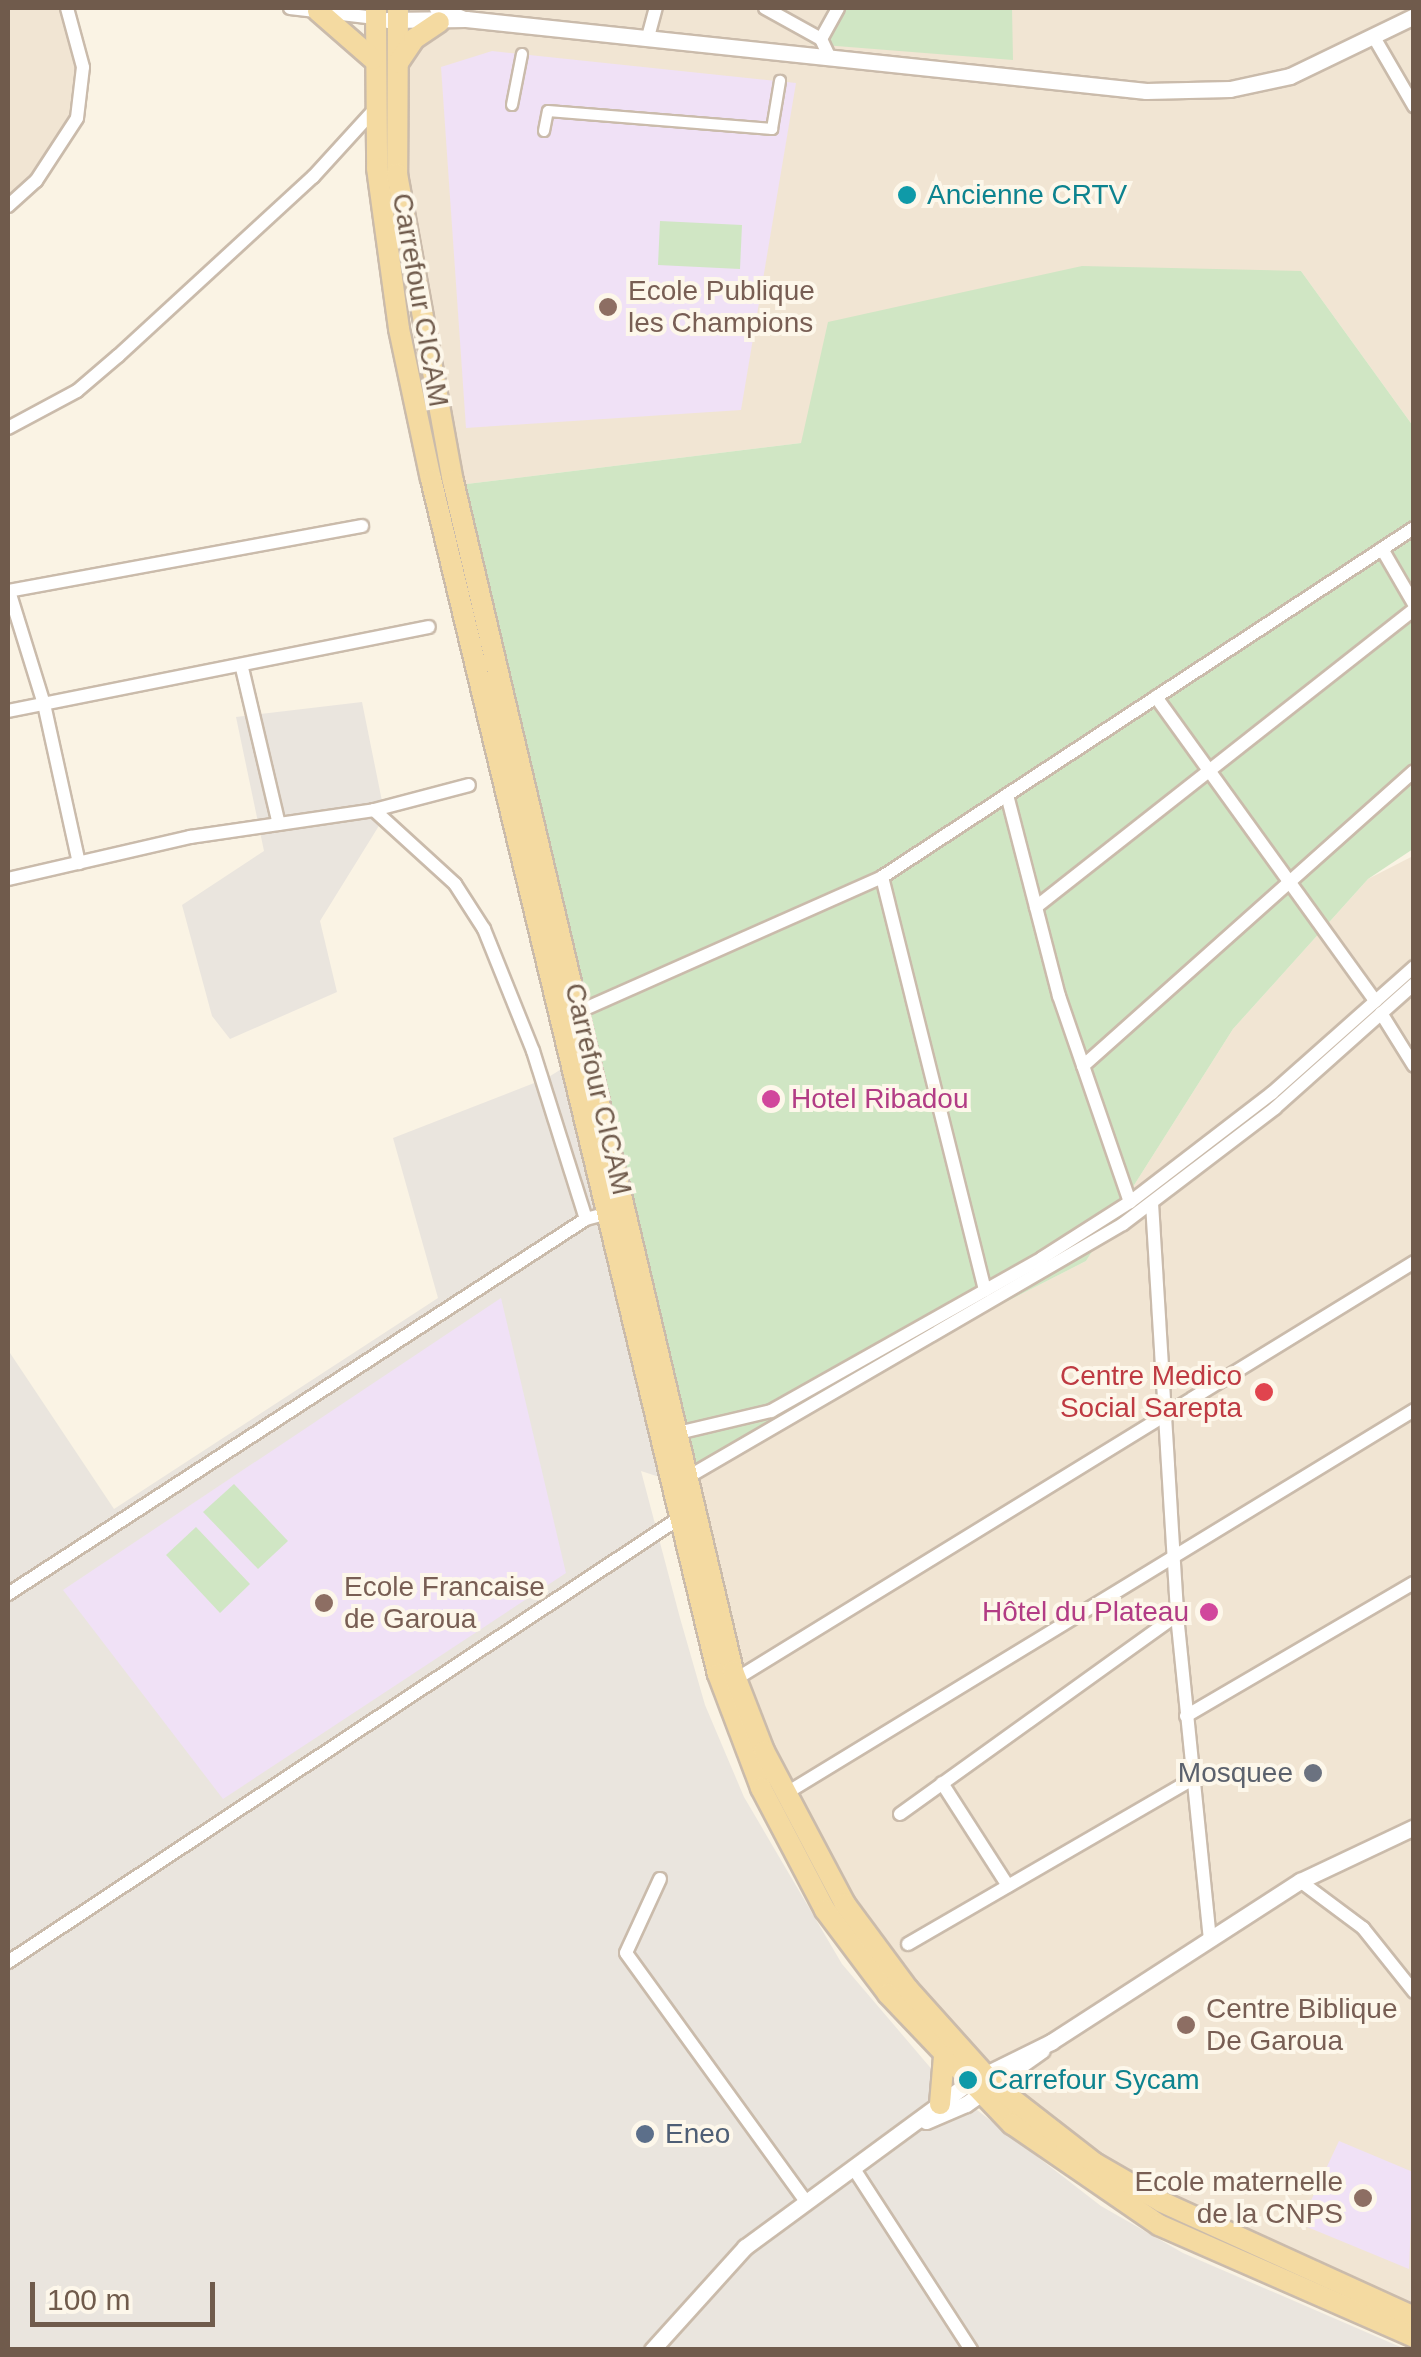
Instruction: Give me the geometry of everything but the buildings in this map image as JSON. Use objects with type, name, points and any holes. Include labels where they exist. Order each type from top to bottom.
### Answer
[{"type":"main road","points":[[318,11],[373,58]]},
{"type":"main road","points":[[376,13],[375,109],[400,329],[431,479],[718,1674],[760,1788],[824,1910],[944,2056],[1096,2164],[1162,2202],[1414,2317]]},
{"type":"main road","name":"Carrefour CICAM","points":[[398,14],[397,174],[453,482],[736,1678],[785,1794],[845,1904],[981,2084]]},
{"type":"main road","points":[[397,65],[438,15]]},
{"type":"main road","points":[[940,2104],[944,2056]]},
{"type":"main road","points":[[981,2084],[1078,2175],[1159,2225],[1414,2337]]},
{"type":"street","points":[[9,207],[44,171],[77,118],[83,67],[67,8]]},
{"type":"street","points":[[290,8],[438,15],[648,37],[824,47],[1146,91],[1230,88],[1290,76],[1375,40],[1404,15]]},
{"type":"street","points":[[648,37],[656,8]]},
{"type":"street","points":[[765,8],[824,47]]},
{"type":"street","points":[[824,47],[838,8]]},
{"type":"street","points":[[1375,40],[1414,106]]},
{"type":"street","points":[[512,104],[522,54]]},
{"type":"street","points":[[544,131],[548,111],[772,128],[780,81]]},
{"type":"street","points":[[8,428],[53,406],[104,368],[314,178],[375,109]]},
{"type":"street","points":[[80,863],[44,704],[8,591],[362,526]]},
{"type":"street","points":[[580,1011],[882,877],[1414,528]]},
{"type":"street","points":[[1036,907],[1414,607],[1382,549]]},
{"type":"street","points":[[8,711],[242,668],[429,627]]},
{"type":"street","points":[[242,668],[279,824]]},
{"type":"street","points":[[1156,697],[1378,1007],[1414,1066]]},
{"type":"street","points":[[1083,1066],[1292,886],[1414,771]]},
{"type":"street","points":[[8,879],[279,824],[374,810],[469,785]]},
{"type":"street","points":[[1007,795],[1083,1066],[1130,1202]]},
{"type":"street","points":[[374,810],[455,884],[484,929],[533,1050],[586,1220]]},
{"type":"street","points":[[882,877],[985,1290]]},
{"type":"street","points":[[688,1478],[1152,1203],[1275,1108],[1414,967]]},
{"type":"street","points":[[678,1433],[771,1411],[985,1290],[1130,1202],[1378,1007],[1414,984]]},
{"type":"street","points":[[1152,1203],[1177,1554],[1177,1615],[1210,1938]]},
{"type":"street","points":[[8,1594],[586,1220],[609,1212]]},
{"type":"street","points":[[736,1678],[1414,1262]]},
{"type":"street","points":[[785,1794],[1414,1410]]},
{"type":"street","points":[[8,1962],[682,1516]]},
{"type":"street","points":[[1186,1716],[1414,1582]]},
{"type":"street","points":[[900,1814],[1177,1615]]},
{"type":"street","points":[[908,1944],[1191,1780]]},
{"type":"street","points":[[942,1783],[1008,1886]]},
{"type":"street","points":[[652,2350],[745,2248],[805,2200],[917,2124],[1300,1880],[1414,1827]]},
{"type":"street","points":[[660,1879],[626,1953],[805,2200]]},
{"type":"street","points":[[1300,1880],[1364,1928],[1414,1992]]},
{"type":"street","points":[[917,2124],[940,2104],[981,2084]]},
{"type":"street","points":[[854,2169],[971,2350]]},
{"type":"shaded area","points":[[8,8],[75,8],[88,59],[72,128],[36,185],[8,204]]},
{"type":"shaded area","points":[[392,8],[1413,8],[1413,426],[1301,271],[801,443],[450,486],[392,168]]},
{"type":"shaded area","name":"Ecole Publique les Champions","points":[[492,51],[796,83],[741,410],[466,428],[441,67]]},
{"type":"shaded area","points":[[362,702],[385,816],[320,921],[337,992],[230,1039],[212,1016],[182,905],[264,851],[236,717]]},
{"type":"shaded area","points":[[1413,856],[1413,2311],[1142,2185],[997,2082],[879,1943],[768,1752],[687,1486],[875,1369],[1086,1261],[1233,1029],[1368,879]]},
{"type":"shaded area","points":[[584,1055],[687,1486],[641,1471],[680,1618],[705,1705],[744,1797],[842,1964],[946,2086],[1101,2206],[1183,2253],[1405,2349],[8,2349],[8,1350],[114,1509],[438,1298],[393,1138],[547,1078]]},
{"type":"shaded area","points":[[501,1298],[566,1573],[223,1799],[63,1590]]},
{"type":"shaded area","name":"Ecole maternelle de la CNPS","points":[[1339,2141],[1413,2172],[1409,2269],[1300,2224]]},
{"type":"green space","points":[[833,8],[1012,8],[1013,60],[811,44],[802,34],[815,31]]},
{"type":"green space","points":[[660,221],[742,225],[740,269],[658,265]]},
{"type":"green space","points":[[1082,266],[1301,271],[1413,426],[1413,849],[1368,879],[1233,1029],[1086,1261],[875,1369],[687,1486],[450,486],[801,443],[828,322]]},
{"type":"green space","points":[[234,1484],[288,1541],[258,1569],[203,1512]]},
{"type":"green space","points":[[196,1527],[250,1584],[220,1613],[166,1555]]},
{"type":"place","name":"Ancienne CRTV","points":[[907,195]]},
{"type":"place","name":"Ecole Publique les Champions","points":[[608,307]]},
{"type":"place","name":"Hotel Ribadou","points":[[771,1099]]},
{"type":"place","name":"Centre Medico Social Sarepta","points":[[1264,1392]]},
{"type":"place","name":"Ecole Francaise de Garoua","points":[[324,1603]]},
{"type":"place","name":"Hôtel du Plateau","points":[[1209,1612]]},
{"type":"place","name":"Mosquee","points":[[1313,1773]]},
{"type":"place","name":"Centre Biblique De Garoua","points":[[1186,2025]]},
{"type":"place","name":"Carrefour Sycam","points":[[968,2080]]},
{"type":"place","name":"Eneo","points":[[645,2134]]},
{"type":"place","name":"Ecole maternelle de la CNPS","points":[[1363,2198]]}]
